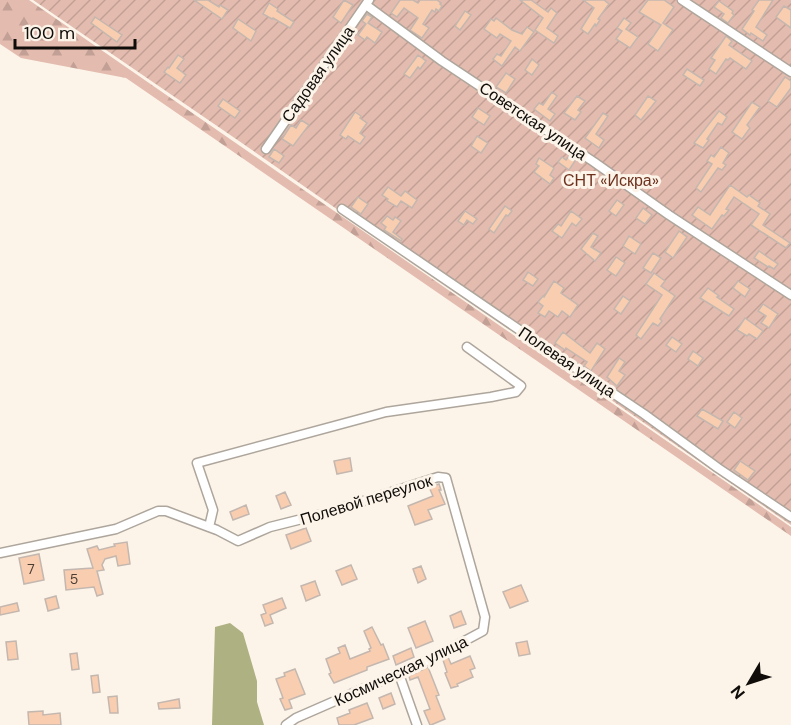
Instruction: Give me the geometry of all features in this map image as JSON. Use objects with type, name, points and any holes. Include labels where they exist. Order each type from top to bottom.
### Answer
[{"type":"street","points":[[682,0],[791,72]]},
{"type":"street","name":"Садовая улица","points":[[266,149],[368,3]]},
{"type":"street","name":"Советская улица","points":[[368,3],[452,67],[791,295]]},
{"type":"street","name":"Полевая улица","points":[[342,209],[791,517]]},
{"type":"street","points":[[0,553],[116,529],[158,511],[166,511],[209,527],[213,510],[197,464],[386,411],[491,397],[516,392],[521,386],[467,347]]},
{"type":"street","name":"Полевой переулок","points":[[209,527],[238,541],[270,527],[330,512],[438,477],[446,478],[485,617],[483,631]]},
{"type":"street","name":"Космическая улица","points":[[286,725],[296,718],[431,659],[483,631]]},
{"type":"street","points":[[399,674],[417,725]]},
{"type":"green space","points":[[0,0],[29,0],[791,527],[791,536],[126,78],[21,58],[0,44]]},
{"type":"green space","name":"СНТ «Искра»","points":[[33,0],[791,0],[791,525],[239,141]]},
{"type":"shaded area","points":[[230,623],[243,633],[257,681],[257,702],[264,725],[212,725],[215,627]]},
{"type":"building","points":[[194,0],[208,0],[228,10],[222,19]]},
{"type":"building","points":[[344,0],[353,5],[341,23],[333,17]]},
{"type":"building","points":[[400,0],[413,0],[418,3],[420,0],[437,0],[441,3],[439,11],[432,10],[423,24],[429,28],[422,38],[410,30],[418,18],[404,8],[397,17],[391,13]]},
{"type":"building","points":[[520,0],[531,0],[548,12],[551,8],[557,13],[547,28],[558,36],[554,43],[535,30],[543,18]]},
{"type":"building","points":[[583,0],[604,0],[609,4],[598,19],[600,20],[596,26],[595,24],[588,34],[581,29],[594,8]]},
{"type":"building","points":[[648,0],[664,0],[674,7],[663,23],[673,30],[658,51],[648,44],[661,25],[639,12]]},
{"type":"building","points":[[759,0],[773,0],[756,27],[767,35],[763,41],[742,29]]},
{"type":"building","points":[[719,1],[733,11],[734,15],[728,23],[721,18],[724,14],[714,7]]},
{"type":"building","points":[[269,3],[294,22],[290,28],[263,14]]},
{"type":"building","points":[[784,6],[791,10],[791,28],[776,17]]},
{"type":"building","points":[[465,11],[471,15],[460,30],[455,26]]},
{"type":"building","points":[[367,14],[372,17],[368,23],[382,32],[375,43],[367,37],[365,40],[358,35],[366,24],[362,21]]},
{"type":"building","points":[[95,17],[122,35],[117,42],[91,23]]},
{"type":"building","points":[[496,18],[512,30],[522,34],[527,27],[534,32],[520,51],[515,47],[502,66],[493,59],[497,54],[501,56],[511,41],[500,34],[497,38],[484,29],[491,19],[494,21]]},
{"type":"building","points":[[624,18],[631,23],[626,29],[638,37],[630,48],[616,39],[622,31],[617,28]]},
{"type":"building","points":[[238,19],[256,31],[251,41],[233,28]]},
{"type":"building","points":[[726,36],[732,41],[729,45],[752,61],[746,69],[730,58],[726,59],[716,74],[709,69],[715,60],[711,58]]},
{"type":"building","points":[[178,55],[184,59],[177,68],[186,75],[180,83],[164,72]]},
{"type":"building","points":[[418,55],[426,61],[410,78],[404,74]]},
{"type":"building","points":[[532,59],[539,65],[532,75],[525,70]]},
{"type":"building","points":[[687,69],[704,80],[700,86],[683,75]]},
{"type":"building","points":[[506,73],[515,79],[506,93],[496,87]]},
{"type":"building","points":[[785,77],[791,81],[791,88],[777,107],[768,101]]},
{"type":"building","points":[[552,92],[557,96],[548,109],[555,114],[550,121],[534,109],[539,103],[543,105]]},
{"type":"building","points":[[577,96],[585,101],[578,110],[581,112],[575,120],[564,113]]},
{"type":"building","points":[[648,96],[656,101],[641,120],[635,115]]},
{"type":"building","points":[[223,99],[240,111],[235,118],[218,106]]},
{"type":"building","points":[[752,102],[760,107],[747,125],[750,128],[742,139],[732,132]]},
{"type":"building","points":[[478,108],[490,116],[484,125],[472,117]]},
{"type":"building","points":[[719,111],[727,117],[722,125],[718,123],[703,148],[694,143]]},
{"type":"building","points":[[355,112],[367,123],[360,133],[365,137],[360,144],[348,136],[346,139],[340,135]]},
{"type":"building","points":[[603,113],[608,116],[596,134],[604,140],[599,148],[585,138]]},
{"type":"building","points":[[301,120],[309,125],[293,146],[282,139],[291,125],[296,128]]},
{"type":"building","points":[[477,136],[488,143],[481,153],[471,146]]},
{"type":"building","points":[[721,147],[729,153],[723,163],[726,165],[722,170],[718,168],[701,192],[696,188],[712,164],[707,161],[711,155],[714,157]]},
{"type":"building","points":[[274,149],[284,156],[279,163],[269,157]]},
{"type":"building","points":[[569,156],[575,161],[569,170],[558,162],[562,157],[566,160]]},
{"type":"building","points":[[539,158],[554,168],[550,175],[554,178],[550,184],[534,172],[539,166],[536,164]]},
{"type":"building","points":[[730,185],[747,197],[749,195],[760,203],[758,206],[770,214],[763,225],[790,243],[786,248],[751,225],[759,214],[734,197],[726,209],[729,210],[724,216],[722,215],[712,229],[692,215],[698,207],[710,215]]},
{"type":"building","points":[[388,187],[401,196],[405,191],[417,200],[412,208],[401,201],[397,207],[387,201],[388,199],[382,195]]},
{"type":"building","points":[[358,197],[368,204],[361,214],[351,207]]},
{"type":"building","points":[[617,200],[624,205],[616,216],[609,211]]},
{"type":"building","points":[[505,206],[512,211],[508,216],[506,215],[494,233],[489,229]]},
{"type":"building","points":[[643,208],[652,215],[645,224],[636,218]]},
{"type":"building","points":[[465,211],[477,219],[473,224],[467,220],[464,225],[458,221]]},
{"type":"building","points":[[571,211],[582,219],[576,226],[572,223],[562,238],[552,231],[558,224],[561,226]]},
{"type":"building","points":[[387,216],[401,221],[393,232],[402,239],[401,241],[384,230],[386,227],[381,223]]},
{"type":"building","points":[[679,231],[687,237],[673,258],[665,252]]},
{"type":"building","points":[[593,233],[598,236],[591,247],[601,253],[595,261],[581,249]]},
{"type":"building","points":[[629,236],[641,244],[635,254],[623,246]]},
{"type":"building","points":[[759,251],[778,264],[774,269],[754,258]]},
{"type":"building","points":[[653,253],[661,258],[651,273],[643,268]]},
{"type":"building","points":[[616,257],[625,263],[616,276],[607,270]]},
{"type":"building","points":[[528,272],[538,279],[533,286],[523,280]]},
{"type":"building","points":[[654,273],[665,281],[661,286],[675,296],[660,319],[662,321],[658,326],[653,323],[641,339],[636,335],[662,295],[646,284]]},
{"type":"building","points":[[554,281],[564,288],[561,293],[578,305],[570,317],[562,311],[558,317],[549,311],[545,317],[538,313],[543,306],[538,302]]},
{"type":"building","points":[[738,281],[750,289],[745,297],[733,288]]},
{"type":"building","points":[[708,288],[734,309],[729,316],[700,298]]},
{"type":"building","points":[[623,296],[630,301],[621,314],[614,309]]},
{"type":"building","points":[[763,304],[778,314],[769,328],[761,323],[766,316],[758,311]]},
{"type":"building","points":[[745,318],[763,331],[757,339],[737,330]]},
{"type":"building","points":[[563,332],[590,353],[597,343],[605,349],[591,371],[584,366],[587,362],[555,343]]},
{"type":"building","points":[[672,337],[682,344],[676,352],[666,345]]},
{"type":"building","points":[[693,351],[703,358],[698,366],[688,359]]},
{"type":"building","points":[[619,358],[625,362],[619,371],[625,375],[617,386],[607,377]]},
{"type":"building","points":[[702,409],[723,421],[718,429],[697,416]]},
{"type":"building","points":[[734,412],[742,418],[735,428],[727,422]]},
{"type":"building","points":[[350,458],[352,471],[337,474],[334,461]]},
{"type":"building","points":[[740,461],[755,471],[748,480],[734,470]]},
{"type":"building","points":[[439,484],[445,504],[428,510],[432,519],[415,525],[408,506],[433,496],[429,487]]},
{"type":"building","points":[[285,492],[291,505],[281,509],[276,496]]},
{"type":"building","points":[[246,505],[249,514],[233,520],[230,512]]},
{"type":"building","points":[[306,528],[311,541],[291,549],[286,535]]},
{"type":"building","points":[[127,542],[130,564],[118,566],[116,556],[105,559],[102,565],[104,570],[97,571],[103,594],[97,596],[94,587],[66,590],[64,570],[93,568],[87,549],[97,546],[99,550]]},
{"type":"building","points":[[39,554],[44,580],[24,584],[19,558]]},
{"type":"building","points":[[351,565],[357,579],[342,585],[336,571]]},
{"type":"building","points":[[421,566],[426,579],[418,583],[413,569]]},
{"type":"building","points":[[315,581],[320,595],[306,601],[301,586]]},
{"type":"building","points":[[521,585],[528,601],[510,608],[503,592]]},
{"type":"building","points":[[56,596],[59,608],[48,611],[45,599]]},
{"type":"building","points":[[282,598],[286,608],[270,615],[273,623],[265,626],[261,615],[266,613],[263,605]]},
{"type":"building","points":[[17,603],[19,611],[0,615],[0,607]]},
{"type":"building","points":[[461,611],[466,624],[454,628],[450,616]]},
{"type":"building","points":[[425,621],[433,641],[416,648],[408,628]]},
{"type":"building","points":[[372,627],[389,659],[334,683],[329,674],[331,673],[326,659],[340,653],[338,648],[345,645],[350,659],[370,651],[371,648],[364,631]]},
{"type":"building","points":[[16,641],[18,659],[8,660],[6,642]]},
{"type":"building","points":[[527,641],[530,654],[519,656],[516,643]]},
{"type":"building","points":[[411,648],[414,657],[396,665],[393,656]]},
{"type":"building","points":[[77,653],[79,669],[72,670],[70,654]]},
{"type":"building","points":[[470,656],[475,668],[470,670],[473,677],[451,688],[443,660],[448,657],[451,664]]},
{"type":"building","points":[[428,667],[445,719],[431,725],[424,711],[430,709],[418,677],[410,680],[409,676]]},
{"type":"building","points":[[295,669],[305,694],[289,700],[292,708],[285,710],[276,679]]},
{"type":"building","points":[[98,675],[100,692],[93,693],[91,676]]},
{"type":"building","points":[[391,693],[395,704],[383,709],[379,698]]},
{"type":"building","points":[[117,696],[118,713],[110,713],[108,697]]},
{"type":"building","points":[[179,699],[180,708],[159,709],[158,703]]},
{"type":"building","points":[[367,703],[373,718],[354,725],[339,725],[337,718]]},
{"type":"building","points":[[43,711],[43,715],[60,713],[61,725],[29,725],[28,712]]}]
